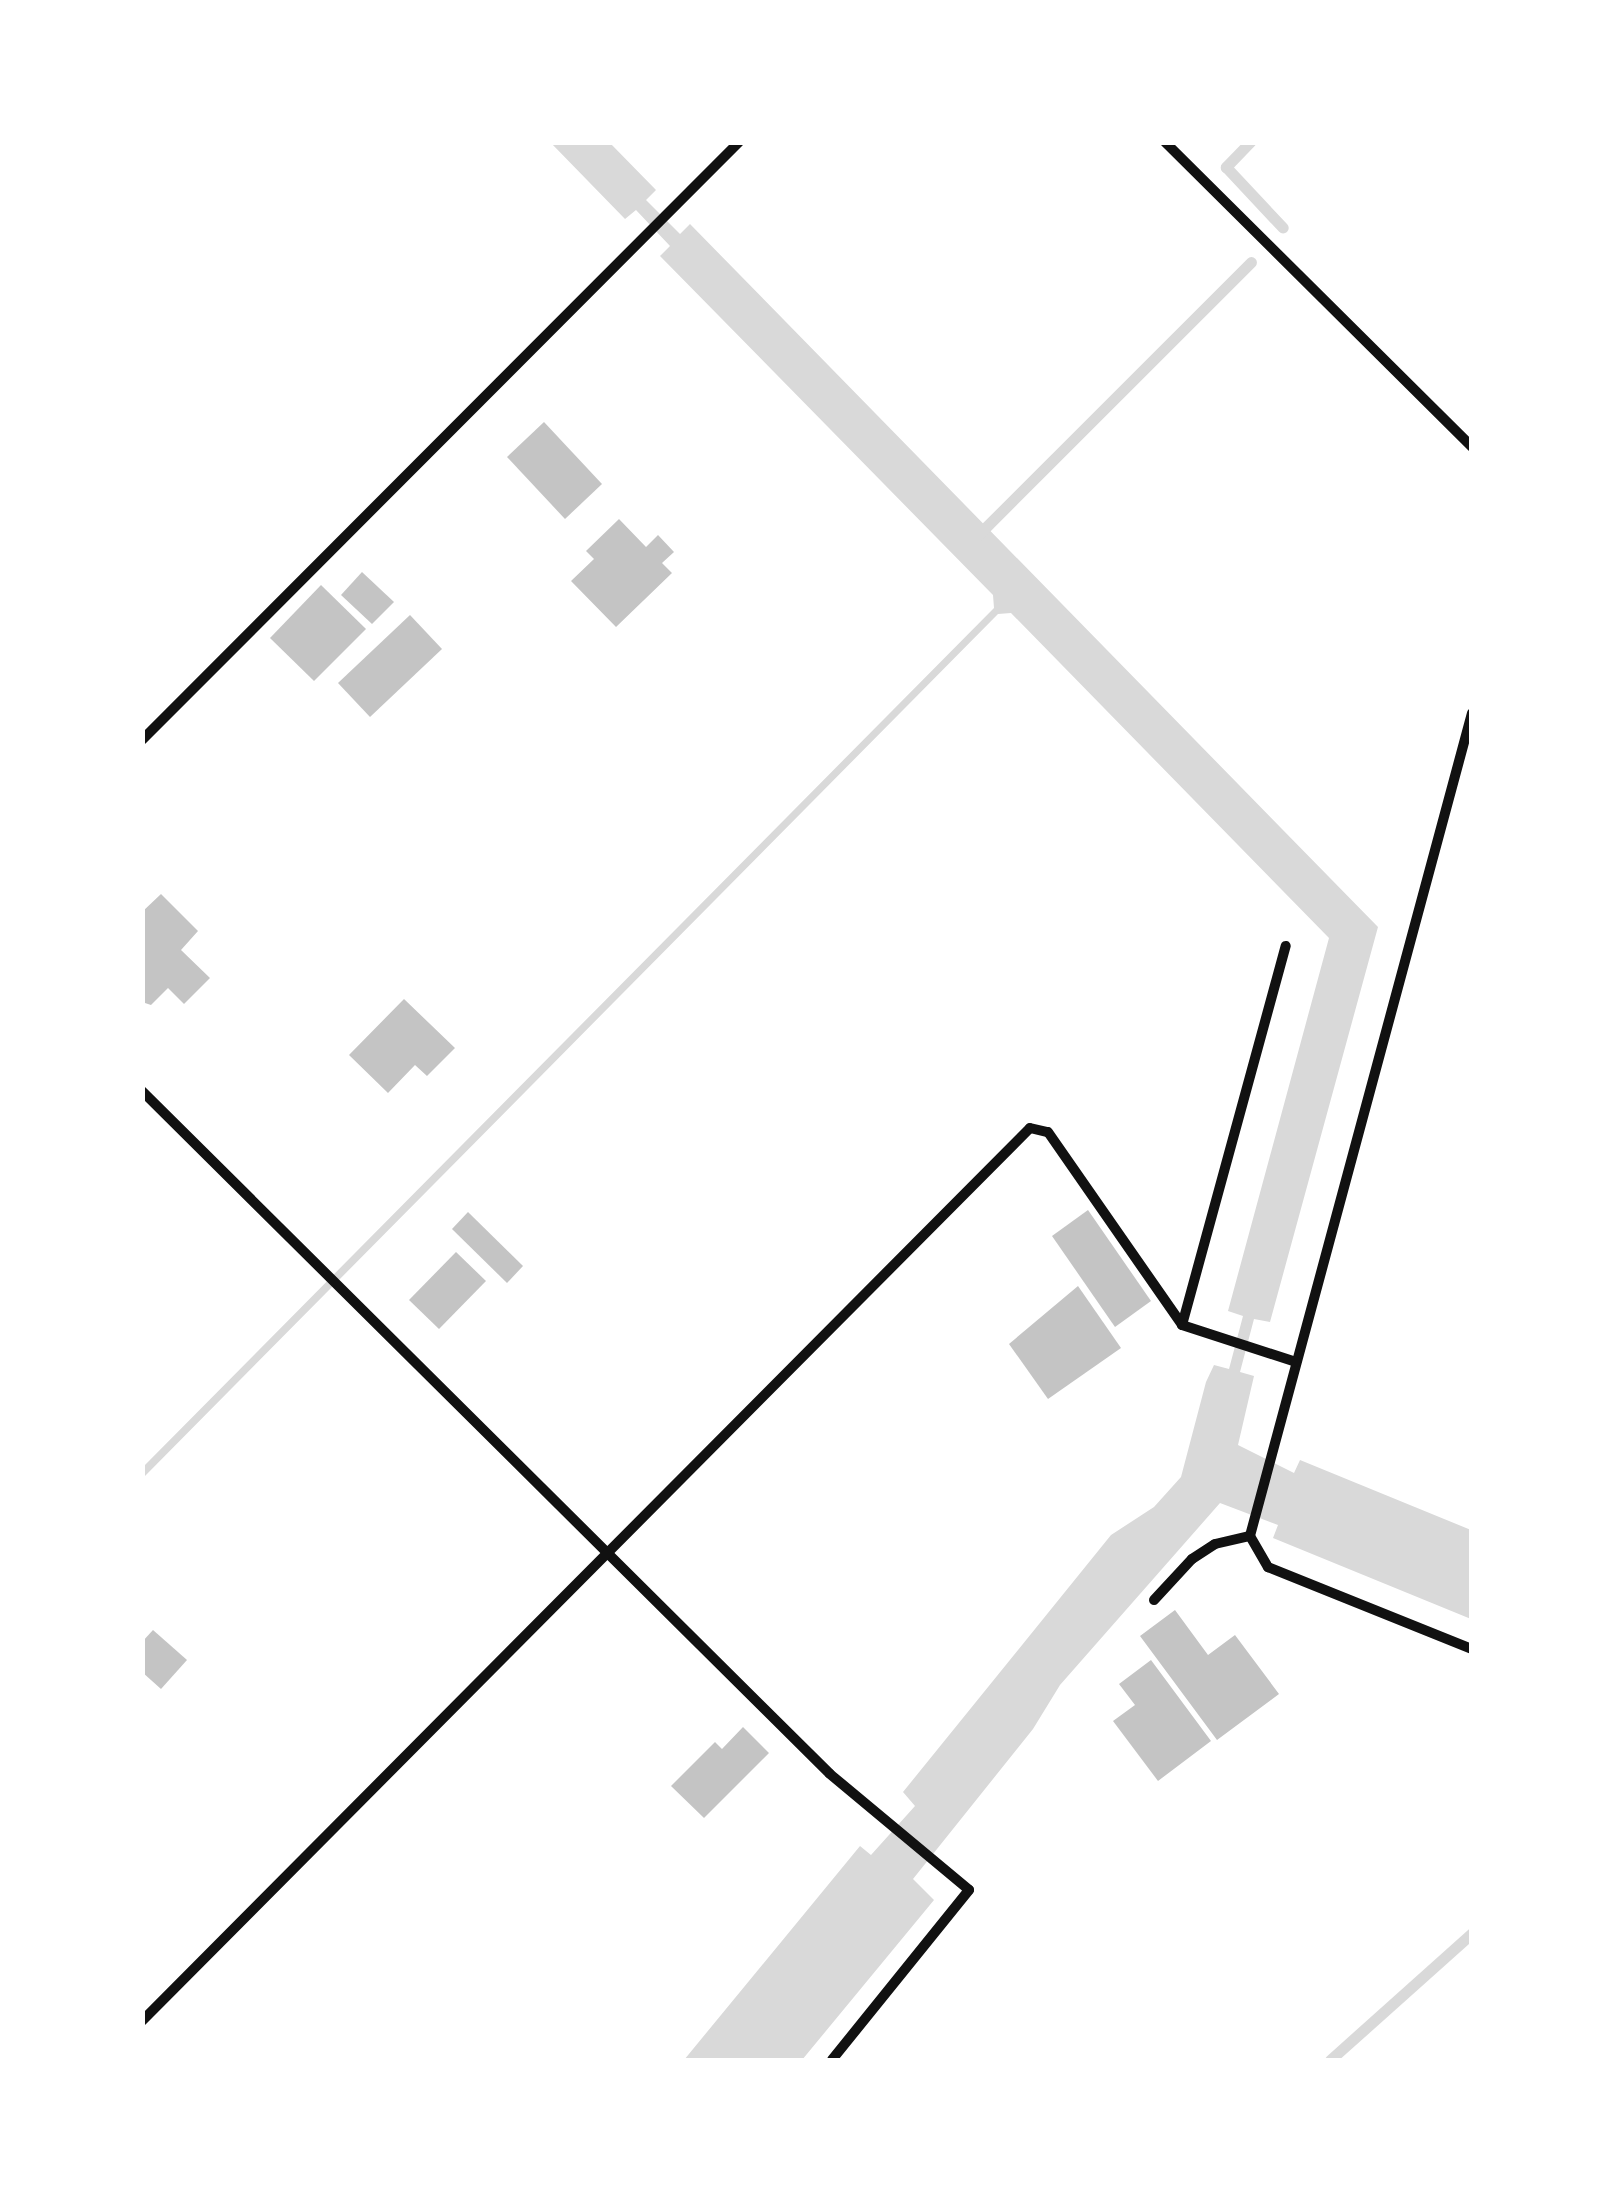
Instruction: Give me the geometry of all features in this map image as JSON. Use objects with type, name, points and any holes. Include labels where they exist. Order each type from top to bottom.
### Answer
[{"type":"street","points":[[142,740],[740,142]]},
{"type":"street","points":[[1166,142],[1472,447]]},
{"type":"street","points":[[1472,713],[1250,1536],[1268,1567],[1472,1649]]},
{"type":"street","points":[[1182,1325],[1286,946]]},
{"type":"street","points":[[142,1092],[886,1822],[969,1890],[832,2060]]},
{"type":"street","points":[[142,2021],[610,1555],[1030,1128],[1048,1132],[1182,1325],[1296,1362]]},
{"type":"street","points":[[1154,1600],[1192,1559],[1216,1544],[1250,1536]]},
{"type":"shaded area","points":[[551,143],[610,143],[656,190],[646,200],[680,234],[690,224],[1378,927],[1270,1322],[1254,1319],[1240,1372],[1254,1376],[1238,1445],[1294,1473],[1300,1460],[1471,1530],[1471,1619],[1273,1538],[1278,1525],[1220,1503],[1060,1685],[1033,1729],[913,1879],[934,1900],[802,2060],[684,2060],[860,1846],[871,1855],[915,1806],[903,1792],[1111,1535],[1154,1507],[1181,1477],[1206,1382],[1214,1365],[1229,1369],[1243,1316],[1228,1311],[1329,938],[1011,613],[998,614],[143,1478],[143,1467],[994,608],[993,595],[660,256],[670,246],[636,210],[625,219]]},
{"type":"building","points":[[544,422],[602,484],[565,519],[507,457]]},
{"type":"building","points":[[619,519],[646,547],[658,535],[674,552],[662,563],[672,573],[616,627],[571,581],[594,559],[586,551]]},
{"type":"building","points":[[362,572],[394,602],[372,624],[341,595]]},
{"type":"building","points":[[321,585],[366,629],[314,681],[270,638]]},
{"type":"building","points":[[410,615],[442,649],[370,717],[338,683]]},
{"type":"building","points":[[161,894],[198,931],[181,950],[210,978],[184,1004],[168,988],[151,1005],[142,1002],[142,912]]},
{"type":"building","points":[[404,999],[455,1048],[427,1076],[415,1065],[388,1093],[349,1055]]},
{"type":"building","points":[[1088,1210],[1151,1301],[1115,1327],[1052,1236]]},
{"type":"building","points":[[468,1212],[523,1266],[507,1283],[452,1229]]},
{"type":"building","points":[[456,1252],[486,1281],[439,1329],[409,1300]]},
{"type":"building","points":[[1078,1286],[1121,1348],[1048,1399],[1009,1344]]},
{"type":"building","points":[[1175,1610],[1208,1655],[1235,1635],[1279,1694],[1217,1740],[1140,1636]]},
{"type":"building","points":[[153,1630],[187,1660],[161,1689],[142,1672],[142,1642]]},
{"type":"building","points":[[1151,1660],[1211,1741],[1158,1781],[1113,1721],[1135,1705],[1119,1684]]},
{"type":"building","points":[[743,1727],[769,1753],[704,1818],[671,1786],[715,1742],[722,1749]]},
{"type":"waterway","points":[[1250,142],[1226,167],[1283,228]]},
{"type":"waterway","points":[[978,535],[1251,262]]},
{"type":"waterway","points":[[1330,2060],[1472,1933]]}]
